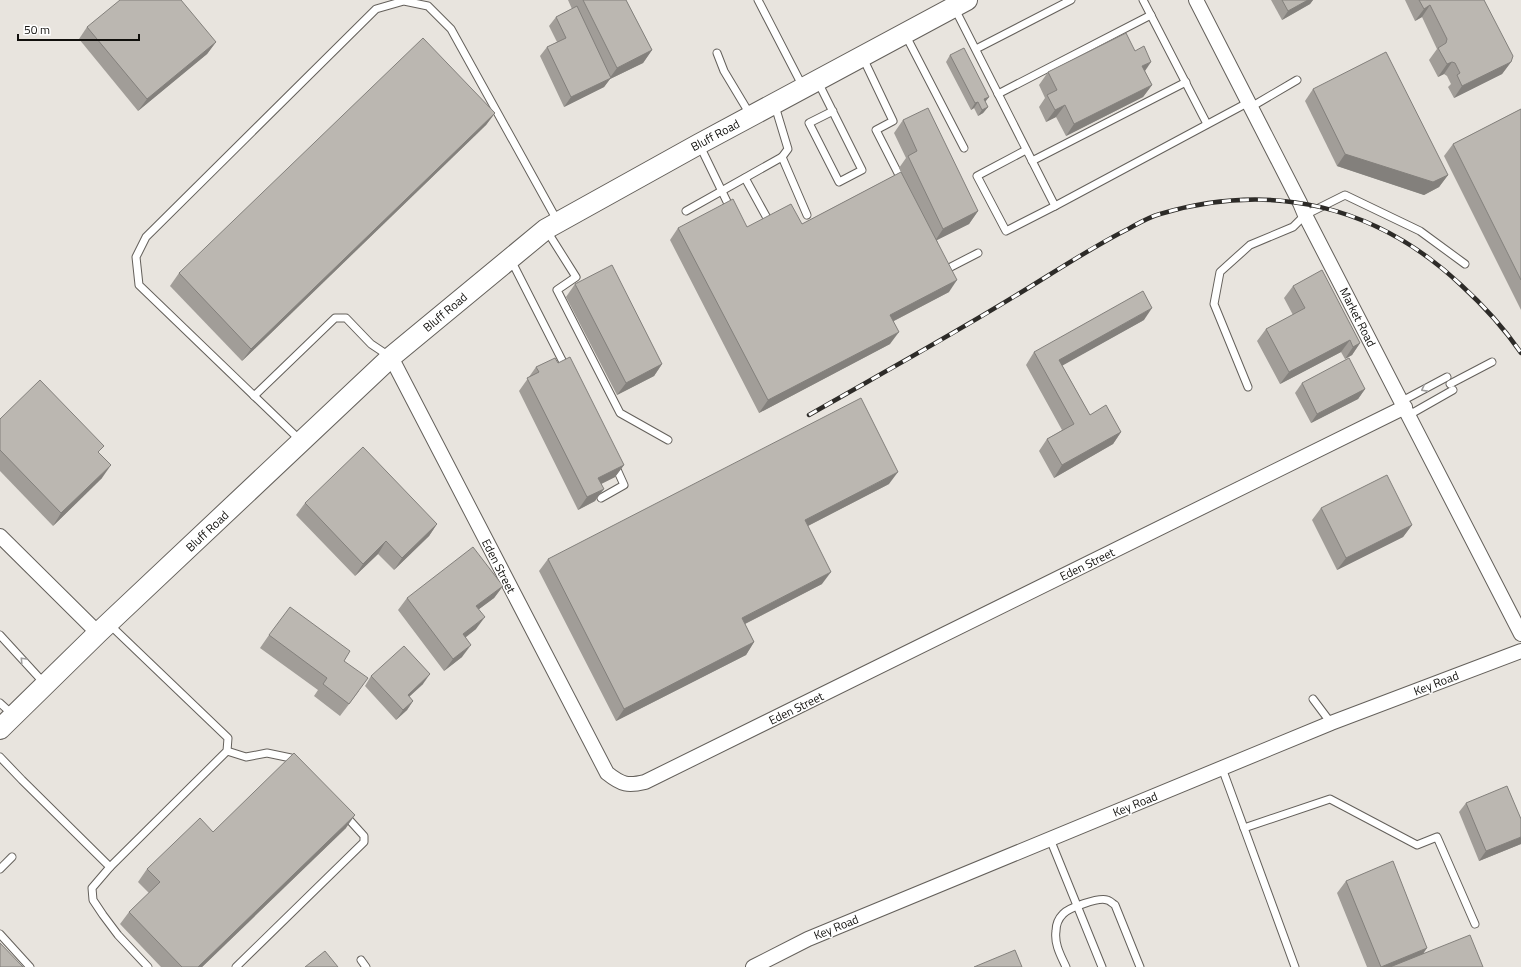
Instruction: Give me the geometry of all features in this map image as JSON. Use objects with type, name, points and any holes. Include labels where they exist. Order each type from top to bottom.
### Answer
[{"type":"main road","name":"Bluff Road","points":[[5,716],[46,684],[391,357],[552,225],[774,103],[961,4]]},
{"type":"street","name":"Market Road","points":[[1200,1],[1305,215],[1521,634]]},
{"type":"street","name":"Eden Street","points":[[391,357],[607,773],[616,780],[625,784],[646,782],[1405,408]]},
{"type":"street","points":[[0,536],[103,629]]},
{"type":"street","name":"Key Road","points":[[753,967],[808,939],[1331,723],[1521,651]]},
{"type":"lane","points":[[758,0],[810,84],[833,110],[862,170],[839,182],[809,123],[833,110]]},
{"type":"lane","points":[[976,49],[1071,0]]},
{"type":"lane","points":[[1143,0],[1207,124]]},
{"type":"lane","points":[[301,442],[139,285],[136,257],[146,237],[376,9],[404,2],[428,6],[451,29],[552,225],[576,277],[557,290],[620,413],[668,440]]},
{"type":"lane","points":[[961,4],[976,49],[1055,206]]},
{"type":"lane","points":[[998,94],[1151,15]]},
{"type":"lane","points":[[905,33],[964,148]]},
{"type":"lane","points":[[718,53],[724,71],[751,116]]},
{"type":"lane","points":[[862,56],[893,121],[876,130],[904,186]]},
{"type":"lane","points":[[1026,150],[977,176],[1006,231],[1207,124],[1250,105],[1297,80]]},
{"type":"lane","points":[[1032,161],[1186,82]]},
{"type":"lane","points":[[686,210],[782,157],[788,149],[774,103]]},
{"type":"lane","points":[[699,144],[734,215]]},
{"type":"lane","points":[[782,157],[808,215]]},
{"type":"lane","points":[[745,178],[767,218]]},
{"type":"lane","points":[[1248,387],[1214,304],[1220,272],[1250,245],[1293,227],[1305,215],[1345,195],[1420,230],[1465,264]]},
{"type":"lane","points":[[942,263],[945,270],[978,253]]},
{"type":"lane","points":[[510,258],[571,378]]},
{"type":"lane","points":[[254,396],[335,318],[346,318],[371,344],[391,357]]},
{"type":"lane","points":[[1405,408],[1492,362]]},
{"type":"lane","points":[[1405,408],[1450,383]]},
{"type":"lane","points":[[601,498],[624,485],[610,456]]},
{"type":"lane","points":[[103,629],[228,738],[227,751],[110,867],[92,888],[93,900],[118,935],[148,967]]},
{"type":"lane","points":[[0,635],[46,684]]},
{"type":"lane","points":[[1313,699],[1331,723]]},
{"type":"lane","points":[[227,751],[246,757],[267,753],[291,758],[301,769]]},
{"type":"lane","points":[[0,757],[27,786],[110,867]]},
{"type":"lane","points":[[1222,768],[1295,967]]},
{"type":"lane","points":[[1244,828],[1330,799],[1417,845],[1437,837],[1475,924]]},
{"type":"lane","points":[[236,967],[364,842],[364,836],[338,808]]},
{"type":"lane","points":[[1050,839],[1102,967]]},
{"type":"lane","points":[[0,869],[12,857]]},
{"type":"lane","points":[[1066,967],[1056,944],[1056,931],[1059,919],[1064,913],[1097,900],[1106,900],[1114,905],[1140,967]]},
{"type":"lane","points":[[0,934],[30,967]]},
{"type":"lane","points":[[361,960],[366,967]]},
{"type":"building","points":[[120,0],[181,0],[216,42],[147,99],[87,27]]},
{"type":"building","points":[[583,0],[626,0],[652,50],[617,68]]},
{"type":"building","points":[[1282,0],[1308,0],[1288,11]]},
{"type":"building","points":[[1419,0],[1484,0],[1513,56],[1511,62],[1462,86],[1457,75],[1460,73],[1455,63],[1452,62],[1447,64],[1438,48],[1446,43],[1447,39],[1430,5],[1424,9]]},
{"type":"building","points":[[577,6],[611,78],[571,97],[547,47],[566,38],[556,17]]},
{"type":"building","points":[[1126,33],[1135,51],[1144,46],[1151,62],[1142,66],[1152,85],[1074,124],[1065,105],[1055,110],[1047,95],[1057,90],[1048,72]]},
{"type":"building","points":[[423,38],[495,113],[251,349],[179,273]]},
{"type":"building","points":[[964,48],[989,97],[984,99],[988,107],[982,110],[978,102],[975,103],[950,55]]},
{"type":"building","points":[[1386,52],[1448,175],[1433,182],[1345,154],[1313,89]]},
{"type":"building","points":[[928,108],[978,211],[943,229],[908,156],[917,151],[903,120]]},
{"type":"building","points":[[1521,109],[1521,280],[1453,144]]},
{"type":"building","points":[[901,172],[957,280],[890,315],[899,332],[768,400],[678,228],[733,199],[747,227],[791,204],[802,224]]},
{"type":"building","points":[[612,265],[662,364],[626,383],[575,284]]},
{"type":"building","points":[[1322,270],[1360,343],[1353,347],[1350,340],[1289,372],[1266,329],[1305,308],[1293,286]]},
{"type":"building","points":[[1143,291],[1152,308],[1059,360],[1090,415],[1106,405],[1121,432],[1062,465],[1047,439],[1074,424],[1034,352]]},
{"type":"building","points":[[570,357],[624,465],[598,478],[604,489],[587,497],[527,378],[539,372],[536,367],[555,358],[558,363]]},
{"type":"building","points":[[1349,358],[1365,389],[1317,414],[1302,383]]},
{"type":"building","points":[[40,380],[104,446],[98,452],[111,465],[61,513],[0,450],[0,419]]},
{"type":"building","points":[[861,398],[898,472],[805,520],[831,572],[742,618],[754,642],[624,709],[548,559]]},
{"type":"building","points":[[363,447],[437,524],[402,558],[386,541],[363,564],[305,503]]},
{"type":"building","points":[[1387,475],[1412,525],[1346,558],[1321,508]]},
{"type":"building","points":[[473,547],[503,586],[476,606],[485,617],[463,634],[471,645],[453,659],[407,598]]},
{"type":"building","points":[[290,607],[350,651],[344,661],[368,678],[349,704],[323,684],[327,678],[269,635]]},
{"type":"building","points":[[404,646],[430,674],[408,695],[413,701],[403,710],[371,676]]},
{"type":"building","points":[[294,753],[355,815],[198,967],[182,967],[129,912],[160,882],[147,869],[200,818],[213,832]]},
{"type":"building","points":[[1507,786],[1521,819],[1521,837],[1486,851],[1466,803]]},
{"type":"building","points":[[1393,861],[1427,948],[1381,967],[1346,881]]},
{"type":"building","points":[[1470,935],[1483,967],[1390,967]]},
{"type":"building","points":[[0,943],[23,967],[0,967]]},
{"type":"building","points":[[1015,950],[1022,967],[974,967]]},
{"type":"building","points":[[325,951],[338,967],[305,967]]},
{"type":"railway","points":[[809,415],[967,325],[1088,251],[1144,220],[1160,214],[1202,204],[1242,200],[1282,201],[1321,207],[1358,219],[1394,236],[1428,258],[1461,285],[1478,301],[1508,335],[1521,353]]}]
